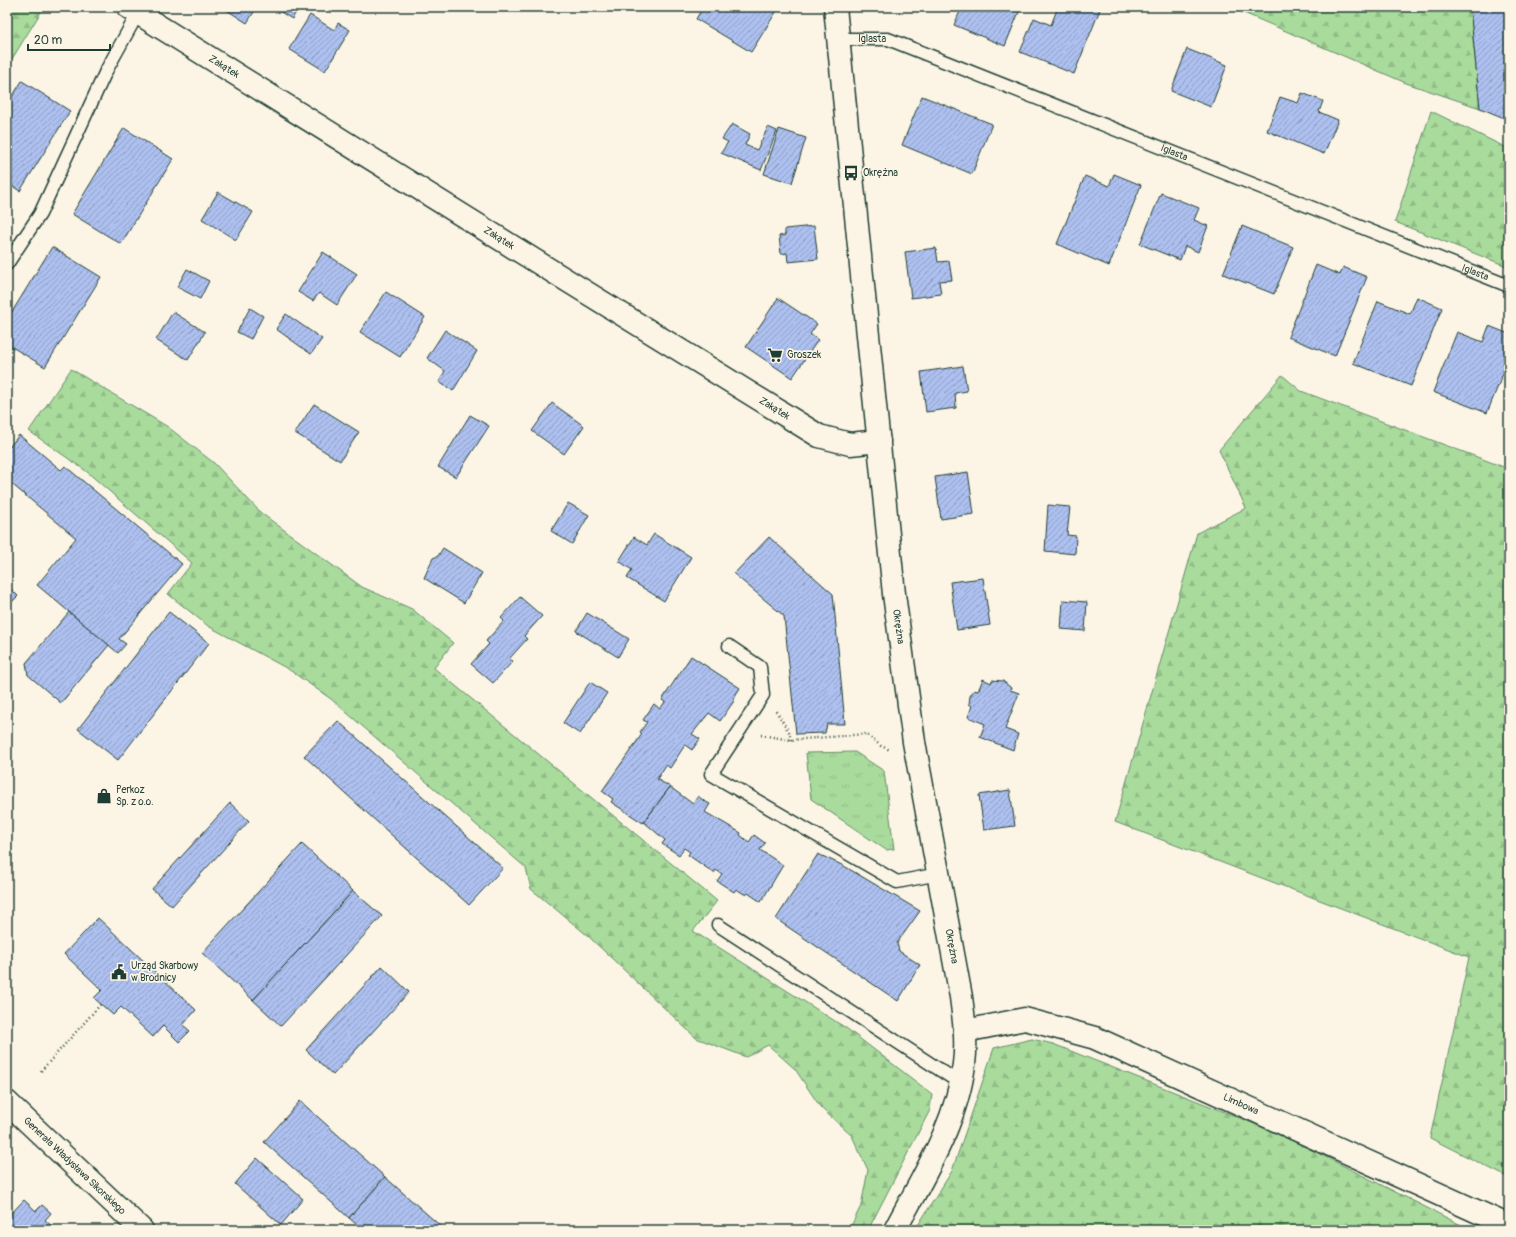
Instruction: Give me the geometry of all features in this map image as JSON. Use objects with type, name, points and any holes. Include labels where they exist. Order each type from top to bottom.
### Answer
[{"type":"street","name":"Okrężna","points":[[835,7],[836,39],[894,594],[912,727],[961,997],[965,1031],[964,1065],[954,1109],[936,1150],[895,1230]]},
{"type":"street","name":"Zakątek","points":[[133,10],[819,436],[850,444],[879,441]]},
{"type":"street","name":"Limbowa","points":[[965,1031],[1025,1019],[1095,1038],[1509,1226]]},
{"type":"street","name":"Generała Władysława Sikorskiego","points":[[7,1102],[142,1230]]},
{"type":"lane","points":[[7,264],[40,214],[133,10]]},
{"type":"lane","name":"Iglasta","points":[[836,39],[888,39],[1509,286]]},
{"type":"lane","points":[[729,646],[760,667],[764,695],[711,774],[897,882],[939,874]]},
{"type":"lane","points":[[718,925],[960,1083]]},
{"type":"path","points":[[761,698],[772,704],[789,732],[791,740]]},
{"type":"path","points":[[743,726],[753,733],[791,740],[866,734],[881,746],[893,751]]},
{"type":"path","points":[[41,1071],[101,1004]]},
{"type":"green space","points":[[7,7],[44,7],[7,67]]},
{"type":"green space","points":[[1230,7],[1470,7],[1480,108],[1406,83]]},
{"type":"green space","points":[[1431,111],[1509,149],[1509,267],[1395,222]]},
{"type":"green space","points":[[71,369],[168,427],[214,463],[261,513],[362,587],[412,609],[453,643],[434,668],[717,901],[693,931],[846,1028],[932,1094],[930,1110],[868,1230],[849,1230],[861,1206],[868,1170],[852,1136],[821,1108],[795,1069],[768,1045],[746,1057],[696,1038],[587,935],[531,889],[526,868],[331,699],[288,669],[208,626],[168,594],[192,563],[86,471],[29,431]]},
{"type":"green space","points":[[1282,375],[1301,391],[1509,469],[1509,1178],[1430,1138],[1469,957],[1115,822],[1197,533],[1246,508],[1219,450]]},
{"type":"green space","points":[[855,752],[884,771],[894,849],[886,850],[811,799],[806,753]]},
{"type":"green space","points":[[1032,1039],[1053,1044],[1278,1133],[1471,1230],[915,1230],[952,1171],[994,1048]]},
{"type":"building","points":[[222,7],[257,7],[247,23]]},
{"type":"building","points":[[281,7],[299,7],[292,19],[279,11]]},
{"type":"building","points":[[703,7],[768,7],[776,12],[751,52],[696,19]]},
{"type":"building","points":[[962,7],[1021,7],[1005,46],[954,25]]},
{"type":"building","points":[[1058,7],[1101,7],[1074,74],[1020,52],[1034,18],[1051,25]]},
{"type":"building","points":[[1470,7],[1509,7],[1509,120],[1480,108]]},
{"type":"building","points":[[310,15],[334,30],[338,23],[350,30],[325,71],[289,49]]},
{"type":"building","points":[[1187,49],[1227,65],[1211,107],[1171,91]]},
{"type":"building","points":[[22,81],[70,111],[20,191],[7,183],[7,105]]},
{"type":"building","points":[[1302,93],[1323,101],[1319,112],[1338,120],[1324,154],[1267,131],[1280,97],[1298,103]]},
{"type":"building","points":[[922,96],[992,124],[972,174],[902,145]]},
{"type":"building","points":[[732,124],[750,134],[745,145],[757,150],[768,127],[777,131],[761,170],[721,153],[728,142],[722,139]]},
{"type":"building","points":[[124,128],[173,159],[121,244],[72,214]]},
{"type":"building","points":[[779,129],[806,138],[792,183],[764,174]]},
{"type":"building","points":[[1114,174],[1141,185],[1109,266],[1057,244],[1085,176],[1109,186]]},
{"type":"building","points":[[218,192],[253,212],[236,240],[202,219]]},
{"type":"building","points":[[1161,193],[1199,208],[1194,220],[1208,226],[1198,252],[1185,246],[1180,260],[1140,244]]},
{"type":"building","points":[[814,226],[818,259],[788,262],[787,253],[781,254],[779,236],[785,235],[785,229]]},
{"type":"building","points":[[1242,226],[1293,247],[1274,294],[1223,274]]},
{"type":"building","points":[[52,247],[101,277],[45,367],[7,344],[7,320]]},
{"type":"building","points":[[936,248],[938,262],[949,261],[952,280],[939,281],[941,294],[911,298],[905,252]]},
{"type":"building","points":[[323,252],[357,274],[337,305],[319,293],[313,301],[298,292]]},
{"type":"building","points":[[1316,265],[1340,275],[1343,267],[1367,277],[1335,356],[1288,337]]},
{"type":"building","points":[[187,269],[209,281],[200,299],[177,287]]},
{"type":"building","points":[[386,292],[425,317],[400,357],[360,332]]},
{"type":"building","points":[[1417,297],[1442,308],[1411,386],[1353,363],[1378,301],[1410,314]]},
{"type":"building","points":[[778,298],[817,324],[810,334],[818,340],[792,378],[746,347]]},
{"type":"building","points":[[250,308],[263,316],[251,339],[237,332]]},
{"type":"building","points":[[173,312],[205,332],[188,360],[156,340]]},
{"type":"building","points":[[286,314],[322,339],[311,354],[276,329]]},
{"type":"building","points":[[1489,326],[1509,334],[1509,359],[1487,413],[1433,392],[1457,332],[1483,342]]},
{"type":"building","points":[[445,330],[477,351],[453,391],[439,382],[445,371],[427,358]]},
{"type":"building","points":[[963,366],[967,391],[955,393],[956,408],[926,412],[921,372]]},
{"type":"building","points":[[552,403],[584,426],[564,454],[532,431]]},
{"type":"building","points":[[314,404],[359,432],[340,461],[295,433]]},
{"type":"building","points":[[470,415],[489,426],[456,477],[438,467]]},
{"type":"building","points":[[19,435],[61,470],[65,466],[182,564],[119,639],[126,644],[118,653],[37,585],[76,538],[7,480],[7,450]]},
{"type":"building","points":[[968,472],[974,514],[941,519],[935,477]]},
{"type":"building","points":[[568,503],[589,515],[572,544],[551,531]]},
{"type":"building","points":[[1048,505],[1070,507],[1067,535],[1076,536],[1075,554],[1045,551]]},
{"type":"building","points":[[654,534],[691,557],[664,601],[627,578],[632,570],[619,561],[634,537],[647,545]]},
{"type":"building","points":[[769,537],[833,594],[845,724],[827,724],[825,733],[796,734],[784,616],[734,574]]},
{"type":"building","points":[[443,548],[482,573],[464,603],[424,578],[433,558],[438,556]]},
{"type":"building","points":[[983,578],[990,625],[957,630],[950,582]]},
{"type":"building","points":[[7,585],[18,596],[7,607]]},
{"type":"building","points":[[520,597],[542,616],[524,636],[527,639],[509,659],[513,661],[493,683],[471,664],[489,644],[486,641],[504,621],[501,618]]},
{"type":"building","points":[[1063,600],[1087,602],[1085,631],[1061,629]]},
{"type":"building","points":[[69,612],[109,645],[61,703],[28,675],[26,663]]},
{"type":"building","points":[[169,612],[209,643],[118,760],[78,729]]},
{"type":"building","points":[[587,613],[629,639],[618,657],[576,631]]},
{"type":"building","points":[[691,656],[740,688],[733,699],[734,701],[720,721],[709,713],[692,734],[700,739],[692,750],[685,745],[670,768],[666,765],[657,779],[670,787],[643,823],[611,802],[613,799],[602,791],[642,734],[640,732],[647,722],[643,720],[654,704],[660,709],[665,702],[662,700]]},
{"type":"building","points":[[983,679],[991,683],[992,680],[1003,681],[1011,688],[1010,690],[1019,693],[1005,729],[1018,734],[1013,750],[980,737],[985,724],[968,717],[972,706],[969,704],[970,696],[974,690],[978,691]]},
{"type":"building","points":[[590,682],[607,693],[580,734],[563,723]]},
{"type":"building","points":[[338,721],[503,868],[469,905],[304,756]]},
{"type":"building","points":[[670,787],[693,804],[698,796],[710,804],[705,812],[741,833],[740,835],[749,842],[754,835],[765,843],[760,850],[783,865],[761,902],[748,893],[746,895],[736,889],[734,892],[717,881],[722,874],[716,870],[714,873],[688,855],[690,852],[684,848],[679,855],[662,844],[665,840],[644,822]]},
{"type":"building","points":[[1010,790],[1015,826],[984,830],[979,795]]},
{"type":"building","points":[[230,803],[249,821],[172,906],[152,889]]},
{"type":"building","points":[[302,844],[353,891],[253,1000],[202,953]]},
{"type":"building","points":[[818,854],[844,866],[920,911],[897,943],[899,951],[920,965],[898,1001],[776,919]]},
{"type":"building","points":[[353,891],[382,916],[281,1026],[253,1000]]},
{"type":"building","name":"Urząd Skarbowy w Brodnicy","points":[[98,918],[196,1010],[183,1025],[190,1031],[179,1042],[163,1026],[153,1037],[121,1007],[113,1015],[94,998],[102,990],[64,954]]},
{"type":"building","points":[[382,966],[409,992],[333,1075],[306,1050]]},
{"type":"building","points":[[300,1101],[385,1177],[349,1218],[264,1142]]},
{"type":"building","points":[[257,1158],[303,1199],[281,1225],[235,1184]]},
{"type":"building","points":[[385,1177],[445,1230],[363,1230],[349,1218]]},
{"type":"building","points":[[24,1200],[36,1211],[42,1205],[51,1213],[45,1220],[56,1230],[7,1230],[7,1218]]},
{"type":"place","name":"Okrężna","points":[[851,173]]},
{"type":"place","name":"Groszek","points":[[775,355]]},
{"type":"place","name":"Perkoz Sp. z o.o.","points":[[104,796]]},
{"type":"place","name":"Urząd Skarbowy w Brodnicy","points":[[119,972]]}]
